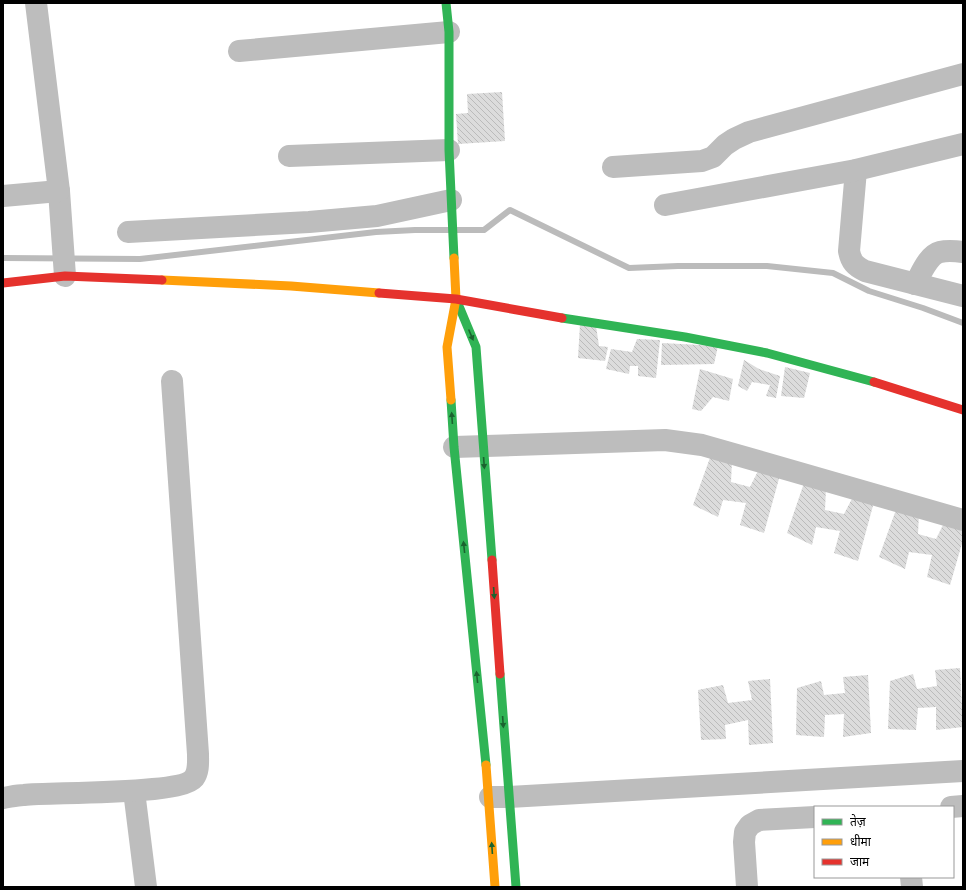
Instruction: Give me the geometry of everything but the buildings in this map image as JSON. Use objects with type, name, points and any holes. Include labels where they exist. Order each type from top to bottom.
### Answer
[{"type":"street","points":[[36,3],[63,237],[64,268]]},
{"type":"street","points":[[446,3],[449,32],[449,150],[456,298],[447,348],[454,447],[499,797],[516,887]]},
{"type":"street","points":[[239,51],[449,32]]},
{"type":"street","points":[[613,166],[702,161],[713,157],[725,145],[749,132],[963,74]]},
{"type":"street","points":[[665,205],[856,170],[963,144]]},
{"type":"street","points":[[289,156],[449,150]]},
{"type":"street","points":[[856,170],[849,251],[850,260],[856,267],[865,272],[963,296]]},
{"type":"street","points":[[3,196],[58,191]]},
{"type":"street","points":[[128,232],[309,222],[377,216],[451,204]]},
{"type":"street","points":[[915,284],[929,260],[935,255],[943,252],[963,252]]},
{"type":"street","points":[[3,283],[64,268],[456,298],[556,317],[751,349],[818,366],[963,410]]},
{"type":"street","points":[[456,298],[476,347],[483,446],[499,797],[495,887]]},
{"type":"street","points":[[3,798],[25,794],[134,791],[186,784],[194,778],[197,769],[198,754],[172,381]]},
{"type":"street","points":[[454,447],[665,440],[702,445],[963,520]]},
{"type":"street","points":[[499,797],[963,771]]},
{"type":"street","points":[[134,791],[146,887]]},
{"type":"street","points":[[747,887],[744,842],[746,832],[750,824],[759,820],[814,817]]},
{"type":"waterway","points":[[3,258],[140,259],[376,232],[415,230],[484,230],[510,210],[629,268],[678,266],[767,266],[833,273],[869,291],[923,308],[963,323]]},
{"type":"traffic: fast","points":[[446,3],[449,32],[449,150],[454,258]]},
{"type":"traffic: fast","points":[[456,299],[476,347],[492,560]]},
{"type":"traffic: fast","points":[[562,318],[685,337],[767,353],[874,382]]},
{"type":"traffic: fast","points":[[451,400],[454,447],[486,765]]},
{"type":"traffic: fast","points":[[500,674],[516,887]]},
{"type":"traffic: slow","points":[[451,400],[447,347],[456,299],[454,258]]},
{"type":"traffic: slow","points":[[162,280],[291,286],[379,293]]},
{"type":"traffic: slow","points":[[486,765],[495,887]]},
{"type":"traffic: jam","points":[[3,283],[65,276],[162,280]]},
{"type":"traffic: jam","points":[[379,293],[456,299],[562,318]]},
{"type":"traffic: jam","points":[[874,382],[963,410]]},
{"type":"traffic: jam","points":[[492,560],[500,674]]}]
